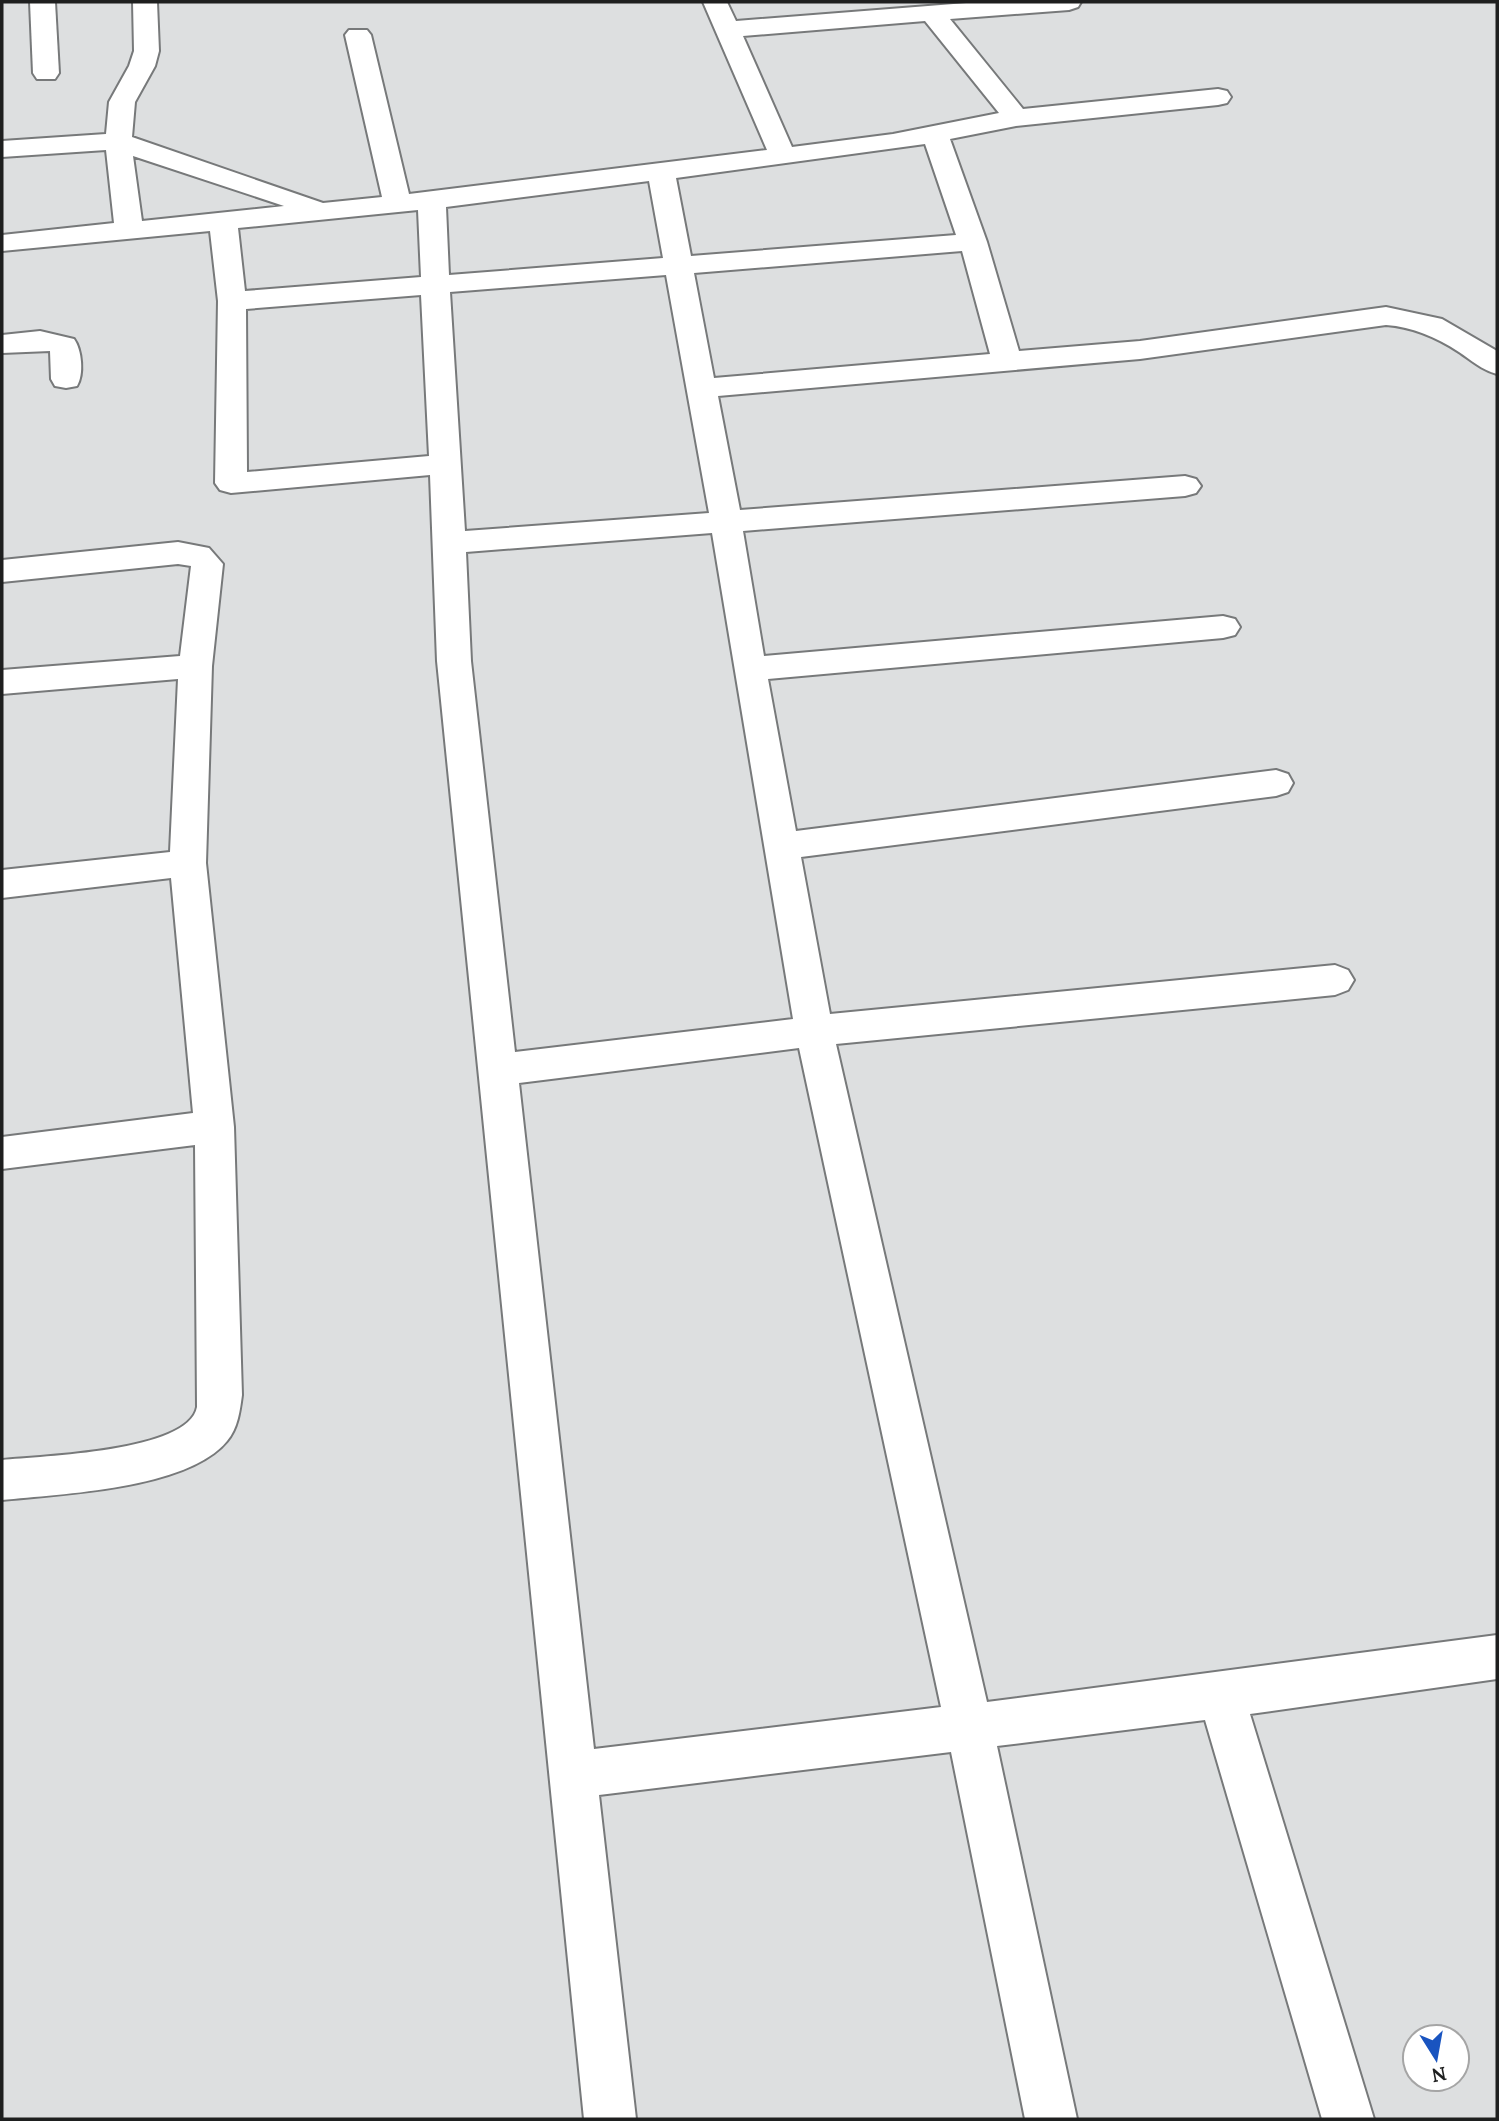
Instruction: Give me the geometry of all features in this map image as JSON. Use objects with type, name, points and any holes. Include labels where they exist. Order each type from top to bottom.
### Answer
[{"type":"street","points":[[42,2],[46,74]]},
{"type":"street","points":[[129,231],[118,141],[124,94],[142,66],[147,43],[145,2]]},
{"type":"street","points":[[715,2],[725,30],[783,156]]},
{"type":"street","points":[[725,30],[1069,2]]},
{"type":"street","points":[[932,13],[1016,118]]},
{"type":"street","points":[[358,35],[415,202],[434,287],[452,543],[454,661],[610,2119]]},
{"type":"street","points":[[2,243],[415,202],[783,156],[935,134],[1016,118],[1218,97]]},
{"type":"street","points":[[935,134],[973,243],[1007,360]]},
{"type":"street","points":[[2,149],[118,141],[235,183],[330,211]]},
{"type":"street","points":[[661,172],[726,521],[749,669],[814,1031],[969,1726],[1051,2119]]},
{"type":"street","points":[[223,222],[232,301],[231,483],[447,464]]},
{"type":"street","points":[[232,301],[973,243]]},
{"type":"street","points":[[702,388],[1151,349],[1386,317],[1408,317],[1453,333],[1497,365]]},
{"type":"street","points":[[2,344],[40,340],[64,345],[66,379]]},
{"type":"street","points":[[452,543],[1185,486]]},
{"type":"street","points":[[2,571],[178,554],[203,557],[207,564],[195,666],[188,863],[214,1128],[221,1395],[214,1426],[190,1447],[152,1462],[2,1480]]},
{"type":"street","points":[[749,669],[1223,627]]},
{"type":"street","points":[[2,682],[195,666]]},
{"type":"street","points":[[781,846],[1276,783]]},
{"type":"street","points":[[2,884],[188,863]]},
{"type":"street","points":[[497,1070],[814,1031],[1335,980]]},
{"type":"street","points":[[2,1153],[214,1128]]},
{"type":"street","points":[[573,1775],[1221,1696],[1497,1657]]},
{"type":"street","points":[[1221,1696],[1348,2119]]}]
